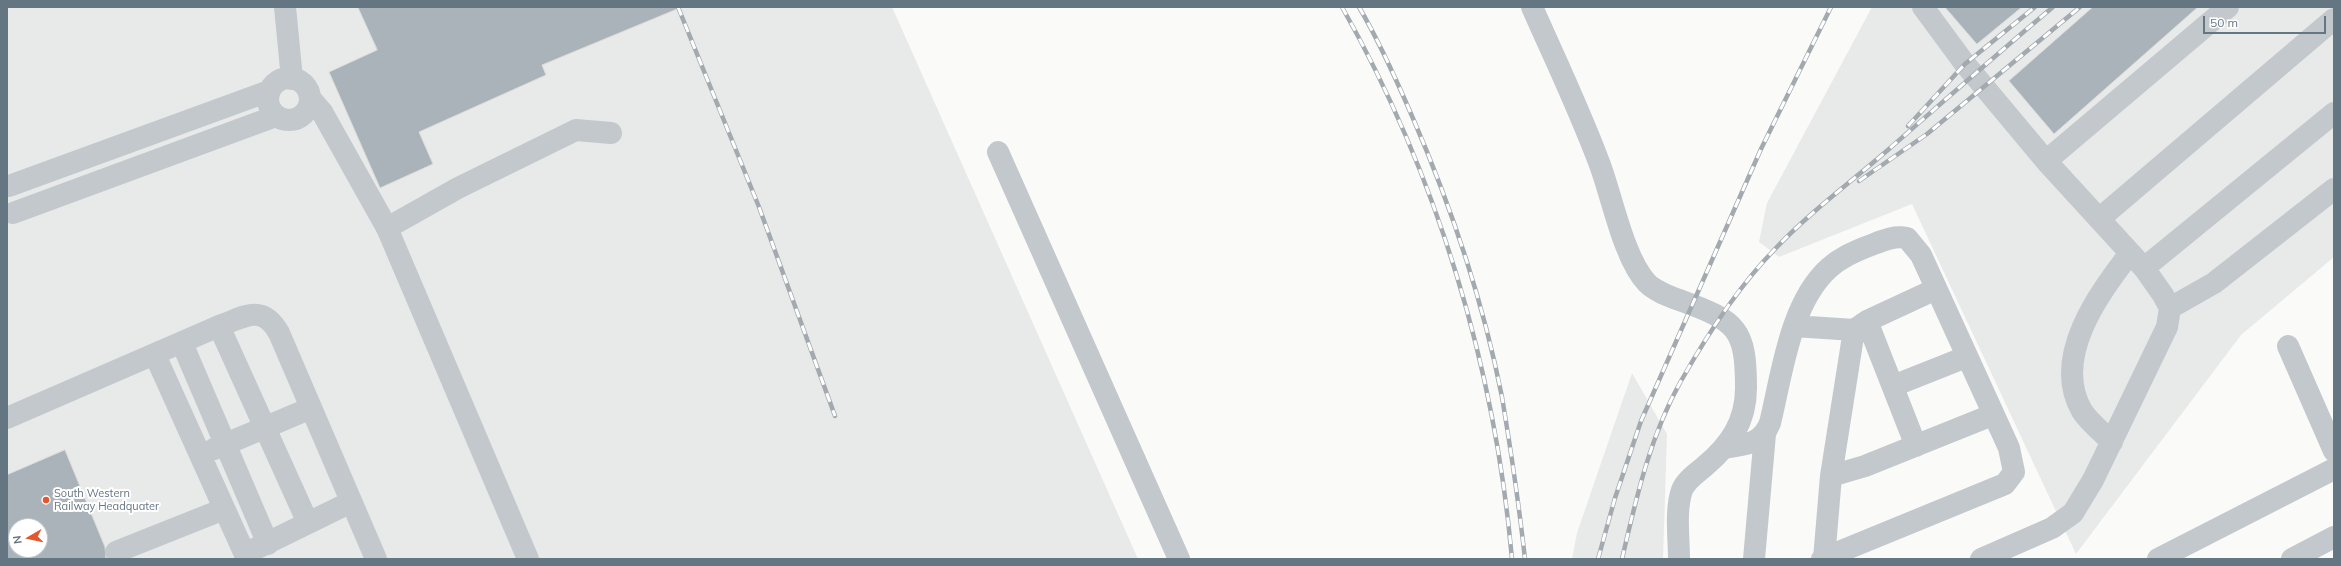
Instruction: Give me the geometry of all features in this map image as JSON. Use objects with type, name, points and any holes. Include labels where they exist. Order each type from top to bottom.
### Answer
[{"type":"street","points":[[285,7],[292,79]]},
{"type":"street","points":[[1532,7],[1599,164],[1636,268],[1648,284],[1665,295],[1720,318],[1739,333],[1745,360],[1746,390],[1744,414],[1738,429],[1725,448],[1692,476],[1683,489],[1680,502],[1679,559]]},
{"type":"street","points":[[1923,7],[1924,11],[1965,64],[2046,162],[2137,260],[2164,295],[2170,308],[2167,327],[2112,442],[2074,513],[2052,528],[1981,559]]},
{"type":"street","points":[[2046,162],[2228,7]]},
{"type":"street","points":[[2099,219],[2334,19]]},
{"type":"street","points":[[10,216],[16,199],[8,186],[269,91],[279,81],[292,79],[304,85],[310,98],[322,112],[387,228],[528,559]]},
{"type":"street","points":[[269,91],[268,105],[276,116],[282,119],[296,119],[306,111],[310,98]]},
{"type":"street","points":[[2112,442],[2083,411],[2075,395],[2072,375],[2078,337],[2100,292],[2137,260],[2334,113]]},
{"type":"street","points":[[10,216],[276,116]]},
{"type":"street","points":[[387,228],[458,188],[576,130],[611,133]]},
{"type":"street","points":[[998,152],[1179,559]]},
{"type":"street","points":[[2170,308],[2214,283],[2334,189]]},
{"type":"street","points":[[1754,559],[1765,434],[1770,423],[1794,326],[1805,301],[1828,269],[1849,254],[1889,238],[1907,238],[1914,244],[1936,289],[1992,415],[2009,448],[2014,472],[2005,484],[1823,559],[1831,476],[1861,326]]},
{"type":"street","points":[[1794,326],[1861,326],[1936,289]]},
{"type":"street","points":[[7,418],[219,326],[256,314],[264,315],[272,321],[376,559]]},
{"type":"street","points":[[219,326],[266,427],[308,523]]},
{"type":"street","points":[[1861,326],[1893,386],[1916,446]]},
{"type":"street","points":[[182,343],[227,444],[268,544]]},
{"type":"street","points":[[2288,346],[2334,451]]},
{"type":"street","points":[[155,355],[246,556],[351,502]]},
{"type":"street","points":[[1893,386],[1966,357]]},
{"type":"street","points":[[200,455],[310,408]]},
{"type":"street","points":[[1831,476],[1916,446],[1992,415]]},
{"type":"street","points":[[1725,448],[1752,443],[1765,434]]},
{"type":"street","points":[[2158,559],[2334,469]]},
{"type":"street","points":[[116,552],[224,509]]},
{"type":"street","points":[[2292,559],[2334,537]]},
{"type":"shaded area","points":[[7,7],[892,7],[1138,559],[7,559]]},
{"type":"shaded area","points":[[1872,7],[2334,7],[2334,257],[2241,335],[2076,554],[1912,204],[1779,257],[1759,242],[1767,203]]},
{"type":"shaded area","points":[[1632,373],[1667,434],[1663,559],[1572,559],[1577,533]]},
{"type":"building","points":[[358,7],[682,7],[542,65],[546,75],[419,132],[433,164],[380,188],[329,72],[377,50]]},
{"type":"building","points":[[1945,7],[2022,7],[1977,44]]},
{"type":"building","points":[[2093,7],[2198,7],[2054,134],[2009,81]]},
{"type":"building","name":"South Western Railway Headquater","points":[[65,450],[105,547],[106,559],[7,559],[7,475]]},
{"type":"railway","points":[[678,7],[759,207],[835,416]]},
{"type":"railway","points":[[1342,7],[1376,71],[1406,137],[1433,205],[1456,274],[1476,344],[1492,415],[1504,487],[1512,559]]},
{"type":"railway","points":[[1359,7],[1387,60],[1440,184],[1453,219],[1475,290],[1502,397],[1515,478],[1525,559]]},
{"type":"railway","points":[[1598,559],[1615,498],[1641,421],[1761,149],[1831,7]]},
{"type":"railway","points":[[1908,126],[1965,64],[2035,7]]},
{"type":"railway","points":[[1622,559],[1645,468],[1652,446],[1670,402],[1712,329],[1748,279],[1788,235],[1802,222],[2053,7]]},
{"type":"railway","points":[[1859,181],[1927,134],[2080,7]]},
{"type":"place","name":"South Western Railway Headquater","points":[[46,500]]}]
